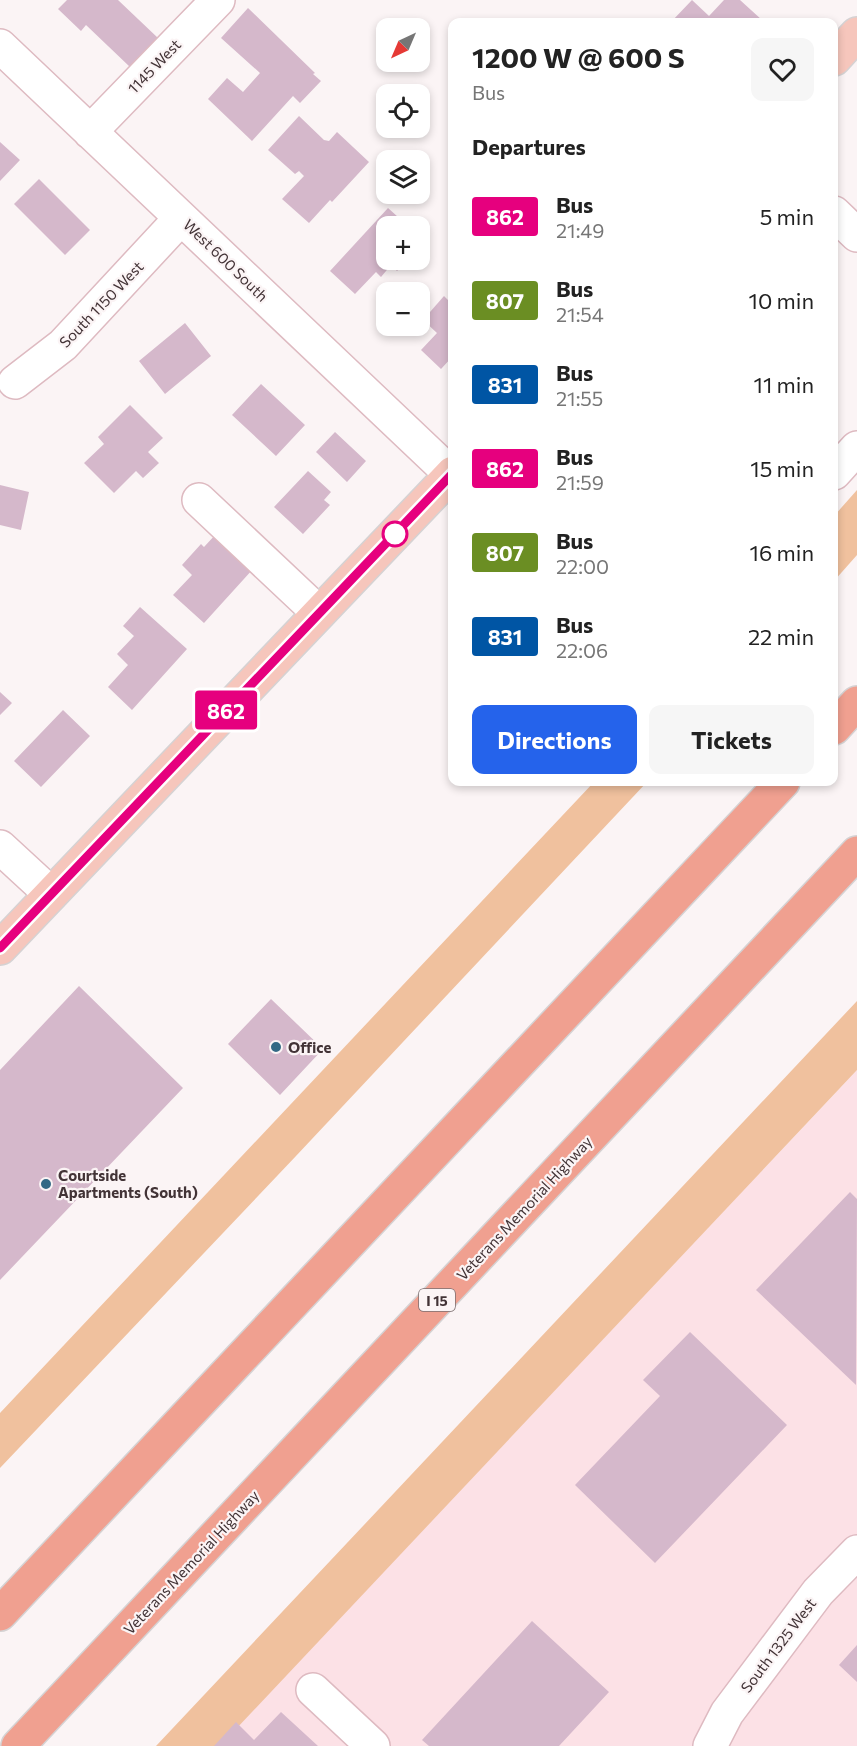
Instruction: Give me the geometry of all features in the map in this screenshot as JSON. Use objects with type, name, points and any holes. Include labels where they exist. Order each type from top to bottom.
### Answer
[{"type":"highway","points":[[838,724],[857,703]]},
{"type":"highway","points":[[0,1614],[779,786]]},
{"type":"highway","name":"Veterans Memorial Highway","points":[[18,1746],[857,854]]},
{"type":"main road","points":[[838,54],[857,33]]},
{"type":"main road","points":[[0,948],[448,478]]},
{"type":"street","name":"1145 West","points":[[90,132],[218,0]]},
{"type":"street","name":"West 600 South","points":[[0,46],[448,470]]},
{"type":"street","points":[[838,217],[857,235]]},
{"type":"street","name":"South 1150 West","points":[[15,382],[63,345],[181,218]]},
{"type":"street","points":[[838,468],[857,447]]},
{"type":"street","points":[[199,500],[319,613]]},
{"type":"street","points":[[0,847],[51,894]]},
{"type":"street","name":"South 1325 West","points":[[710,1746],[727,1713],[755,1676],[819,1592],[857,1552]]},
{"type":"street","points":[[313,1690],[373,1746]]},
{"type":"shaded area","points":[[857,490],[857,555],[838,576],[838,511]]},
{"type":"shaded area","points":[[590,786],[643,786],[0,1468],[0,1413]]},
{"type":"shaded area","points":[[857,1001],[857,1070],[220,1746],[156,1746]]},
{"type":"shaded area","points":[[857,1070],[857,1746],[219,1746]]},
{"type":"building","points":[[67,0],[118,0],[158,38],[130,67],[86,25],[81,31],[58,9]]},
{"type":"building","points":[[692,0],[709,16],[724,0],[740,0],[760,18],[675,18]]},
{"type":"building","points":[[248,8],[321,81],[300,103],[293,96],[252,141],[208,99],[227,78],[243,92],[260,73],[221,38]]},
{"type":"building","points":[[299,116],[324,140],[329,141],[337,132],[369,162],[309,223],[282,199],[304,176],[299,171],[295,174],[268,150]]},
{"type":"building","points":[[0,142],[20,160],[0,181]]},
{"type":"building","points":[[39,179],[90,230],[65,255],[14,204]]},
{"type":"building","points":[[388,208],[397,216],[381,216]]},
{"type":"building","points":[[376,221],[376,270],[387,270],[381,277],[376,272],[355,294],[330,271]]},
{"type":"building","points":[[444,296],[448,300],[448,361],[441,369],[421,350],[437,333],[430,326],[430,312]]},
{"type":"building","points":[[185,323],[211,356],[165,394],[139,361]]},
{"type":"building","points":[[261,384],[305,425],[276,456],[232,415]]},
{"type":"building","points":[[130,405],[163,438],[148,452],[159,463],[143,478],[136,471],[114,493],[84,463],[104,444],[98,437]]},
{"type":"building","points":[[335,432],[366,461],[347,482],[316,452]]},
{"type":"building","points":[[308,471],[331,492],[324,500],[330,505],[303,534],[274,507]]},
{"type":"building","points":[[0,485],[29,492],[21,530],[0,525]]},
{"type":"building","points":[[216,534],[253,569],[204,623],[173,595],[192,575],[182,565],[201,544],[204,547]]},
{"type":"building","points":[[140,607],[187,649],[132,710],[108,687],[128,665],[117,654],[134,636],[123,626]]},
{"type":"building","points":[[0,692],[12,703],[0,715]]},
{"type":"building","points":[[63,710],[90,736],[41,787],[14,761]]},
{"type":"building","name":"Courtside Apartments (South)","points":[[79,986],[183,1088],[0,1280],[0,1070]]},
{"type":"building","name":"Office","points":[[271,999],[323,1049],[280,1095],[228,1044]]},
{"type":"building","points":[[850,1192],[857,1199],[856,1385],[756,1290]]},
{"type":"building","points":[[690,1332],[787,1425],[655,1563],[575,1485],[660,1396],[643,1380]]},
{"type":"building","points":[[532,1621],[609,1692],[559,1746],[429,1746],[422,1740]]},
{"type":"building","points":[[857,1645],[857,1682],[839,1665]]},
{"type":"building","points":[[281,1712],[318,1746],[214,1746],[236,1722],[254,1740]]},
{"type":"bus line","name":"862","points":[[0,948],[448,478]]},
{"type":"place","name":"Office","points":[[276,1047]]},
{"type":"place","name":"Courtside Apartments (South)","points":[[46,1184]]}]
